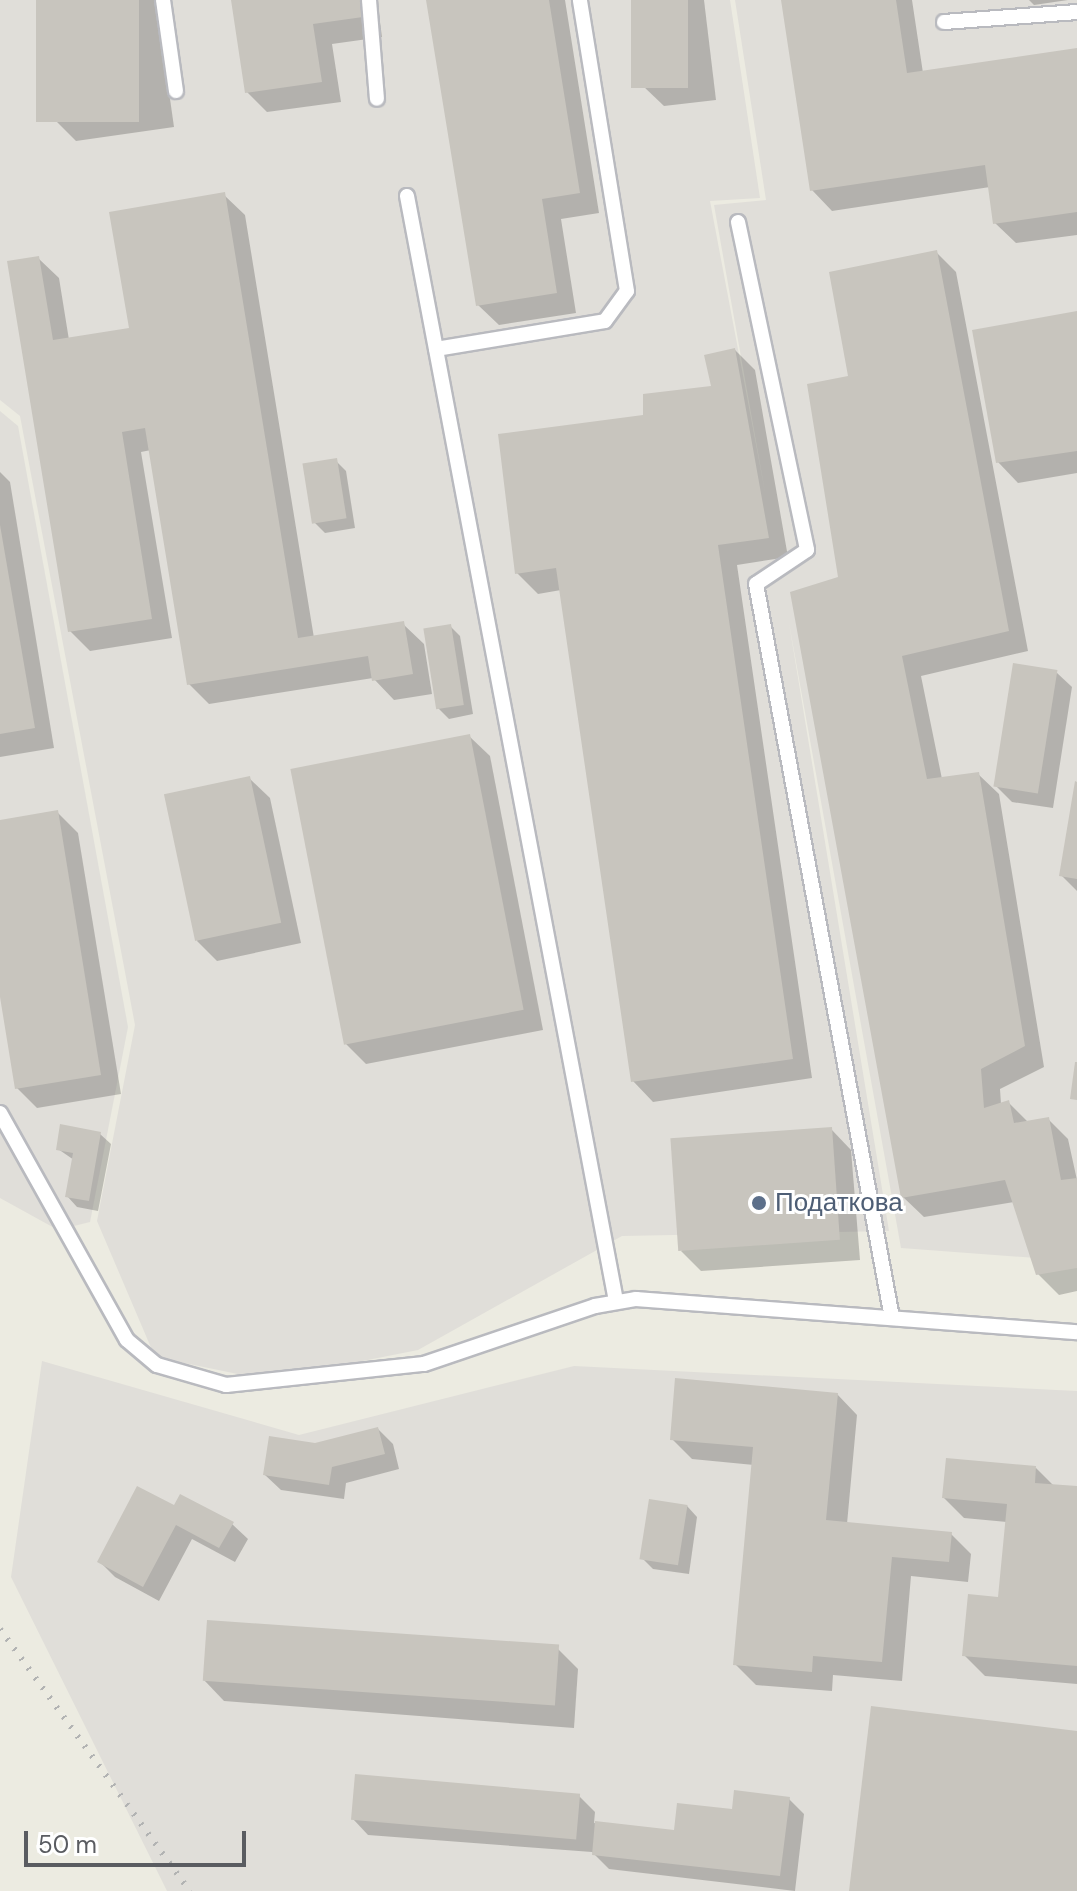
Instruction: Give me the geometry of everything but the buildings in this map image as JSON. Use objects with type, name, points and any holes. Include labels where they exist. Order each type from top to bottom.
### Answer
[{"type":"lane","points":[[163,0],[176,91]]},
{"type":"lane","points":[[369,0],[377,99]]},
{"type":"lane","points":[[436,349],[605,321],[627,291],[580,0]]},
{"type":"lane","points":[[944,22],[1077,12]]},
{"type":"lane","points":[[407,196],[616,1301]]},
{"type":"lane","points":[[738,222],[807,550],[756,584],[892,1318]]},
{"type":"lane","points":[[0,1113],[127,1340],[157,1365],[226,1385],[271,1383],[424,1364],[616,1301],[1077,1332]]},
{"type":"shaded area","points":[[0,0],[730,0],[760,198],[710,201],[765,492],[714,205],[766,200],[735,0],[1077,0],[1077,1261],[901,1248],[789,623],[889,1231],[622,1236],[418,1350],[267,1380],[155,1357],[97,1221],[135,1025],[20,416],[0,400]]},
{"type":"shaded area","points":[[0,411],[18,426],[128,1027],[90,1222],[58,1230],[0,1198]]},
{"type":"shaded area","points":[[42,1361],[299,1435],[574,1366],[1077,1391],[1077,1891],[167,1891],[11,1577]]},
{"type":"railway","points":[[0,1629],[190,1891]]},
{"type":"place","name":"Податкова","points":[[759,1203]]}]
